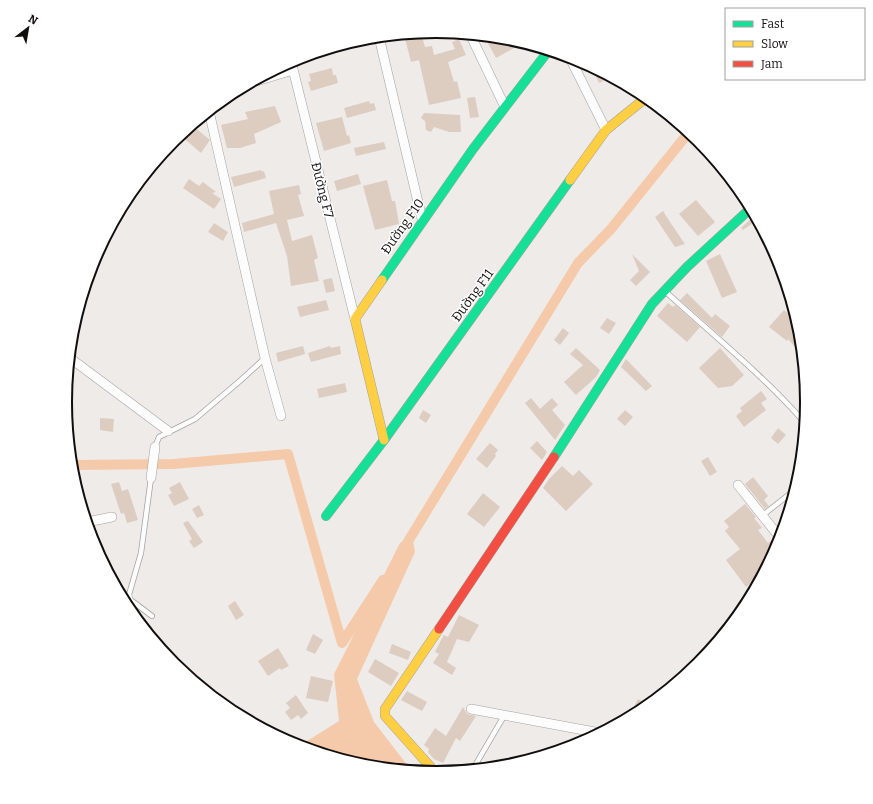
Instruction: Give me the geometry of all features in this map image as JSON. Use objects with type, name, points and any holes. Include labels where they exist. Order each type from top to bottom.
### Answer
[{"type":"street","points":[[473,40],[504,105]]},
{"type":"street","points":[[380,42],[422,219]]},
{"type":"street","name":"Đường F10","points":[[355,319],[422,219],[504,105],[545,54]]},
{"type":"street","points":[[573,65],[606,130]]},
{"type":"street","name":"Đường F7","points":[[293,68],[355,319]]},
{"type":"street","name":"Đường F11","points":[[326,516],[384,440],[606,130],[642,101]]},
{"type":"street","points":[[210,117],[265,358],[281,416]]},
{"type":"street","points":[[429,766],[384,716],[384,709],[522,506],[652,304],[687,267],[747,212]]},
{"type":"street","points":[[355,319],[384,440]]},
{"type":"street","points":[[75,362],[168,431]]},
{"type":"street","points":[[151,478],[155,447]]},
{"type":"street","points":[[738,485],[776,533]]},
{"type":"street","points":[[93,521],[112,517]]},
{"type":"street","points":[[471,709],[588,732]]},
{"type":"lane","points":[[665,291],[715,337],[765,379],[800,416]]},
{"type":"lane","points":[[155,447],[159,437],[168,431],[195,419],[265,358]]},
{"type":"lane","points":[[127,593],[141,553],[151,478]]},
{"type":"lane","points":[[762,515],[788,495]]},
{"type":"lane","points":[[135,605],[152,616]]},
{"type":"lane","points":[[476,764],[504,716]]},
{"type":"shaded area","points":[[412,536],[415,552],[357,679],[374,722],[407,764],[389,763],[342,754],[306,742],[339,721],[334,674],[400,543]]},
{"type":"building","points":[[423,39],[425,47],[432,46],[434,55],[455,49],[452,42],[459,39],[466,55],[448,62],[454,82],[457,81],[461,98],[429,105],[419,60],[411,62],[405,40]]},
{"type":"building","points":[[487,42],[513,46],[514,48],[496,58]]},
{"type":"building","points":[[332,68],[333,75],[336,75],[338,83],[311,91],[308,82],[311,81],[309,74]]},
{"type":"building","points":[[595,75],[605,80],[599,83]]},
{"type":"building","points":[[475,97],[479,117],[470,118],[467,98]]},
{"type":"building","points":[[369,101],[370,104],[374,103],[376,110],[347,118],[344,108]]},
{"type":"building","points":[[275,106],[281,122],[254,134],[256,143],[240,148],[227,148],[221,125],[248,119],[245,112]]},
{"type":"building","points":[[424,113],[460,115],[461,132],[449,132],[434,127],[431,132],[426,130],[425,121],[421,118]]},
{"type":"building","points":[[342,117],[347,136],[349,135],[351,143],[324,151],[316,123]]},
{"type":"building","points":[[196,128],[210,140],[201,153],[185,139]]},
{"type":"building","points":[[384,142],[386,149],[356,156],[354,148]]},
{"type":"building","points":[[261,170],[262,172],[264,171],[266,178],[234,187],[231,177]]},
{"type":"building","points":[[358,174],[361,184],[337,191],[334,181]]},
{"type":"building","points":[[189,179],[199,186],[203,182],[216,192],[212,193],[221,199],[214,209],[183,188]]},
{"type":"building","points":[[387,180],[392,201],[395,201],[399,224],[375,230],[363,186]]},
{"type":"building","points":[[299,185],[301,194],[298,195],[304,216],[287,220],[292,241],[312,235],[318,258],[314,260],[319,281],[291,286],[287,256],[276,223],[244,232],[242,223],[274,214],[269,191]]},
{"type":"building","points":[[696,200],[715,222],[698,236],[679,214]]},
{"type":"building","points":[[663,211],[685,244],[675,247],[655,217]]},
{"type":"building","points":[[751,219],[753,223],[743,230],[741,228]]},
{"type":"building","points":[[214,223],[228,232],[223,241],[208,232]]},
{"type":"building","points":[[632,254],[650,272],[636,286],[630,280],[639,271]]},
{"type":"building","points":[[720,254],[737,292],[722,298],[706,261]]},
{"type":"building","points":[[332,278],[335,291],[326,293],[323,280]]},
{"type":"building","points":[[687,293],[712,318],[715,314],[730,326],[722,337],[680,300]]},
{"type":"building","points":[[326,300],[329,310],[300,317],[297,307]]},
{"type":"building","points":[[668,303],[673,307],[675,305],[700,327],[687,342],[657,316]]},
{"type":"building","points":[[784,310],[790,316],[796,348],[788,339],[787,341],[769,327]]},
{"type":"building","points":[[607,318],[616,323],[609,334],[600,328]]},
{"type":"building","points":[[563,328],[569,333],[560,345],[554,340]]},
{"type":"building","points":[[303,346],[305,354],[278,362],[276,353]]},
{"type":"building","points":[[330,346],[331,348],[340,346],[341,354],[311,362],[308,353]]},
{"type":"building","points":[[576,348],[600,370],[596,377],[576,395],[564,382],[583,365],[570,354]]},
{"type":"building","points":[[720,348],[744,375],[732,386],[718,388],[699,368]]},
{"type":"building","points":[[626,359],[652,386],[646,391],[621,367]]},
{"type":"building","points":[[345,383],[347,392],[319,398],[317,389]]},
{"type":"building","points":[[761,391],[767,399],[761,403],[766,410],[744,427],[736,416],[742,411],[740,408]]},
{"type":"building","points":[[531,398],[540,409],[552,398],[558,405],[552,410],[565,425],[555,440],[525,403]]},
{"type":"building","points":[[423,410],[431,415],[426,423],[419,418]]},
{"type":"building","points":[[625,410],[633,417],[625,426],[617,419]]},
{"type":"building","points":[[100,418],[114,419],[113,432],[100,430]]},
{"type":"building","points":[[778,428],[786,435],[778,444],[771,438]]},
{"type":"building","points":[[537,441],[547,452],[542,460],[530,448]]},
{"type":"building","points":[[490,443],[498,450],[495,454],[496,456],[487,468],[476,459]]},
{"type":"building","points":[[708,457],[717,472],[710,476],[701,461]]},
{"type":"building","points":[[562,466],[573,476],[579,470],[593,484],[566,511],[543,488],[549,479]]},
{"type":"building","points":[[753,477],[768,496],[764,500],[769,506],[765,509],[745,484]]},
{"type":"building","points":[[119,482],[122,491],[128,489],[138,520],[127,523],[124,513],[121,514],[111,484]]},
{"type":"building","points":[[180,482],[189,499],[174,506],[168,495],[172,493],[169,488]]},
{"type":"building","points":[[483,493],[500,507],[484,527],[467,514]]},
{"type":"building","points":[[745,504],[756,517],[754,518],[762,528],[758,530],[768,543],[774,540],[753,582],[746,587],[726,560],[740,549],[725,531],[729,527],[724,521]]},
{"type":"building","points":[[199,505],[204,515],[197,518],[192,509]]},
{"type":"building","points":[[188,521],[203,542],[194,548],[189,541],[192,539],[183,523]]},
{"type":"building","points":[[235,601],[244,615],[236,620],[228,606]]},
{"type":"building","points":[[459,615],[479,625],[469,642],[457,639],[447,662],[456,668],[452,675],[433,663],[439,654],[435,652],[440,642],[444,635],[448,637]]},
{"type":"building","points":[[313,634],[323,640],[315,654],[306,650]]},
{"type":"building","points":[[392,644],[411,652],[408,660],[389,653]]},
{"type":"building","points":[[278,648],[289,666],[281,670],[280,668],[268,676],[258,661]]},
{"type":"building","points":[[375,659],[399,673],[391,686],[368,672]]},
{"type":"building","points":[[311,676],[333,681],[328,702],[306,698]]},
{"type":"building","points":[[407,691],[427,702],[422,711],[401,700]]},
{"type":"building","points":[[296,695],[308,713],[301,719],[298,715],[291,720],[285,712],[290,708],[286,703]]},
{"type":"building","points":[[638,699],[643,702],[639,705],[633,708]]},
{"type":"building","points":[[463,707],[467,714],[476,716],[460,741],[456,738],[443,763],[434,759],[428,752],[429,749],[424,745],[435,728],[446,736]]},
{"type":"waterway","points":[[404,548],[578,263],[611,229],[685,136]]},
{"type":"waterway","points":[[78,465],[173,464],[288,454],[342,643],[383,580]]},
{"type":"traffic: fast","points":[[382,280],[473,149],[546,54]]},
{"type":"traffic: fast","points":[[326,516],[384,440],[570,180]]},
{"type":"traffic: fast","points":[[554,457],[652,304],[687,267],[747,212]]},
{"type":"traffic: slow","points":[[570,180],[606,130],[642,101]]},
{"type":"traffic: slow","points":[[382,280],[355,319],[384,440]]},
{"type":"traffic: slow","points":[[429,766],[385,716],[385,709],[439,629]]},
{"type":"traffic: jam","points":[[439,629],[554,457]]}]
